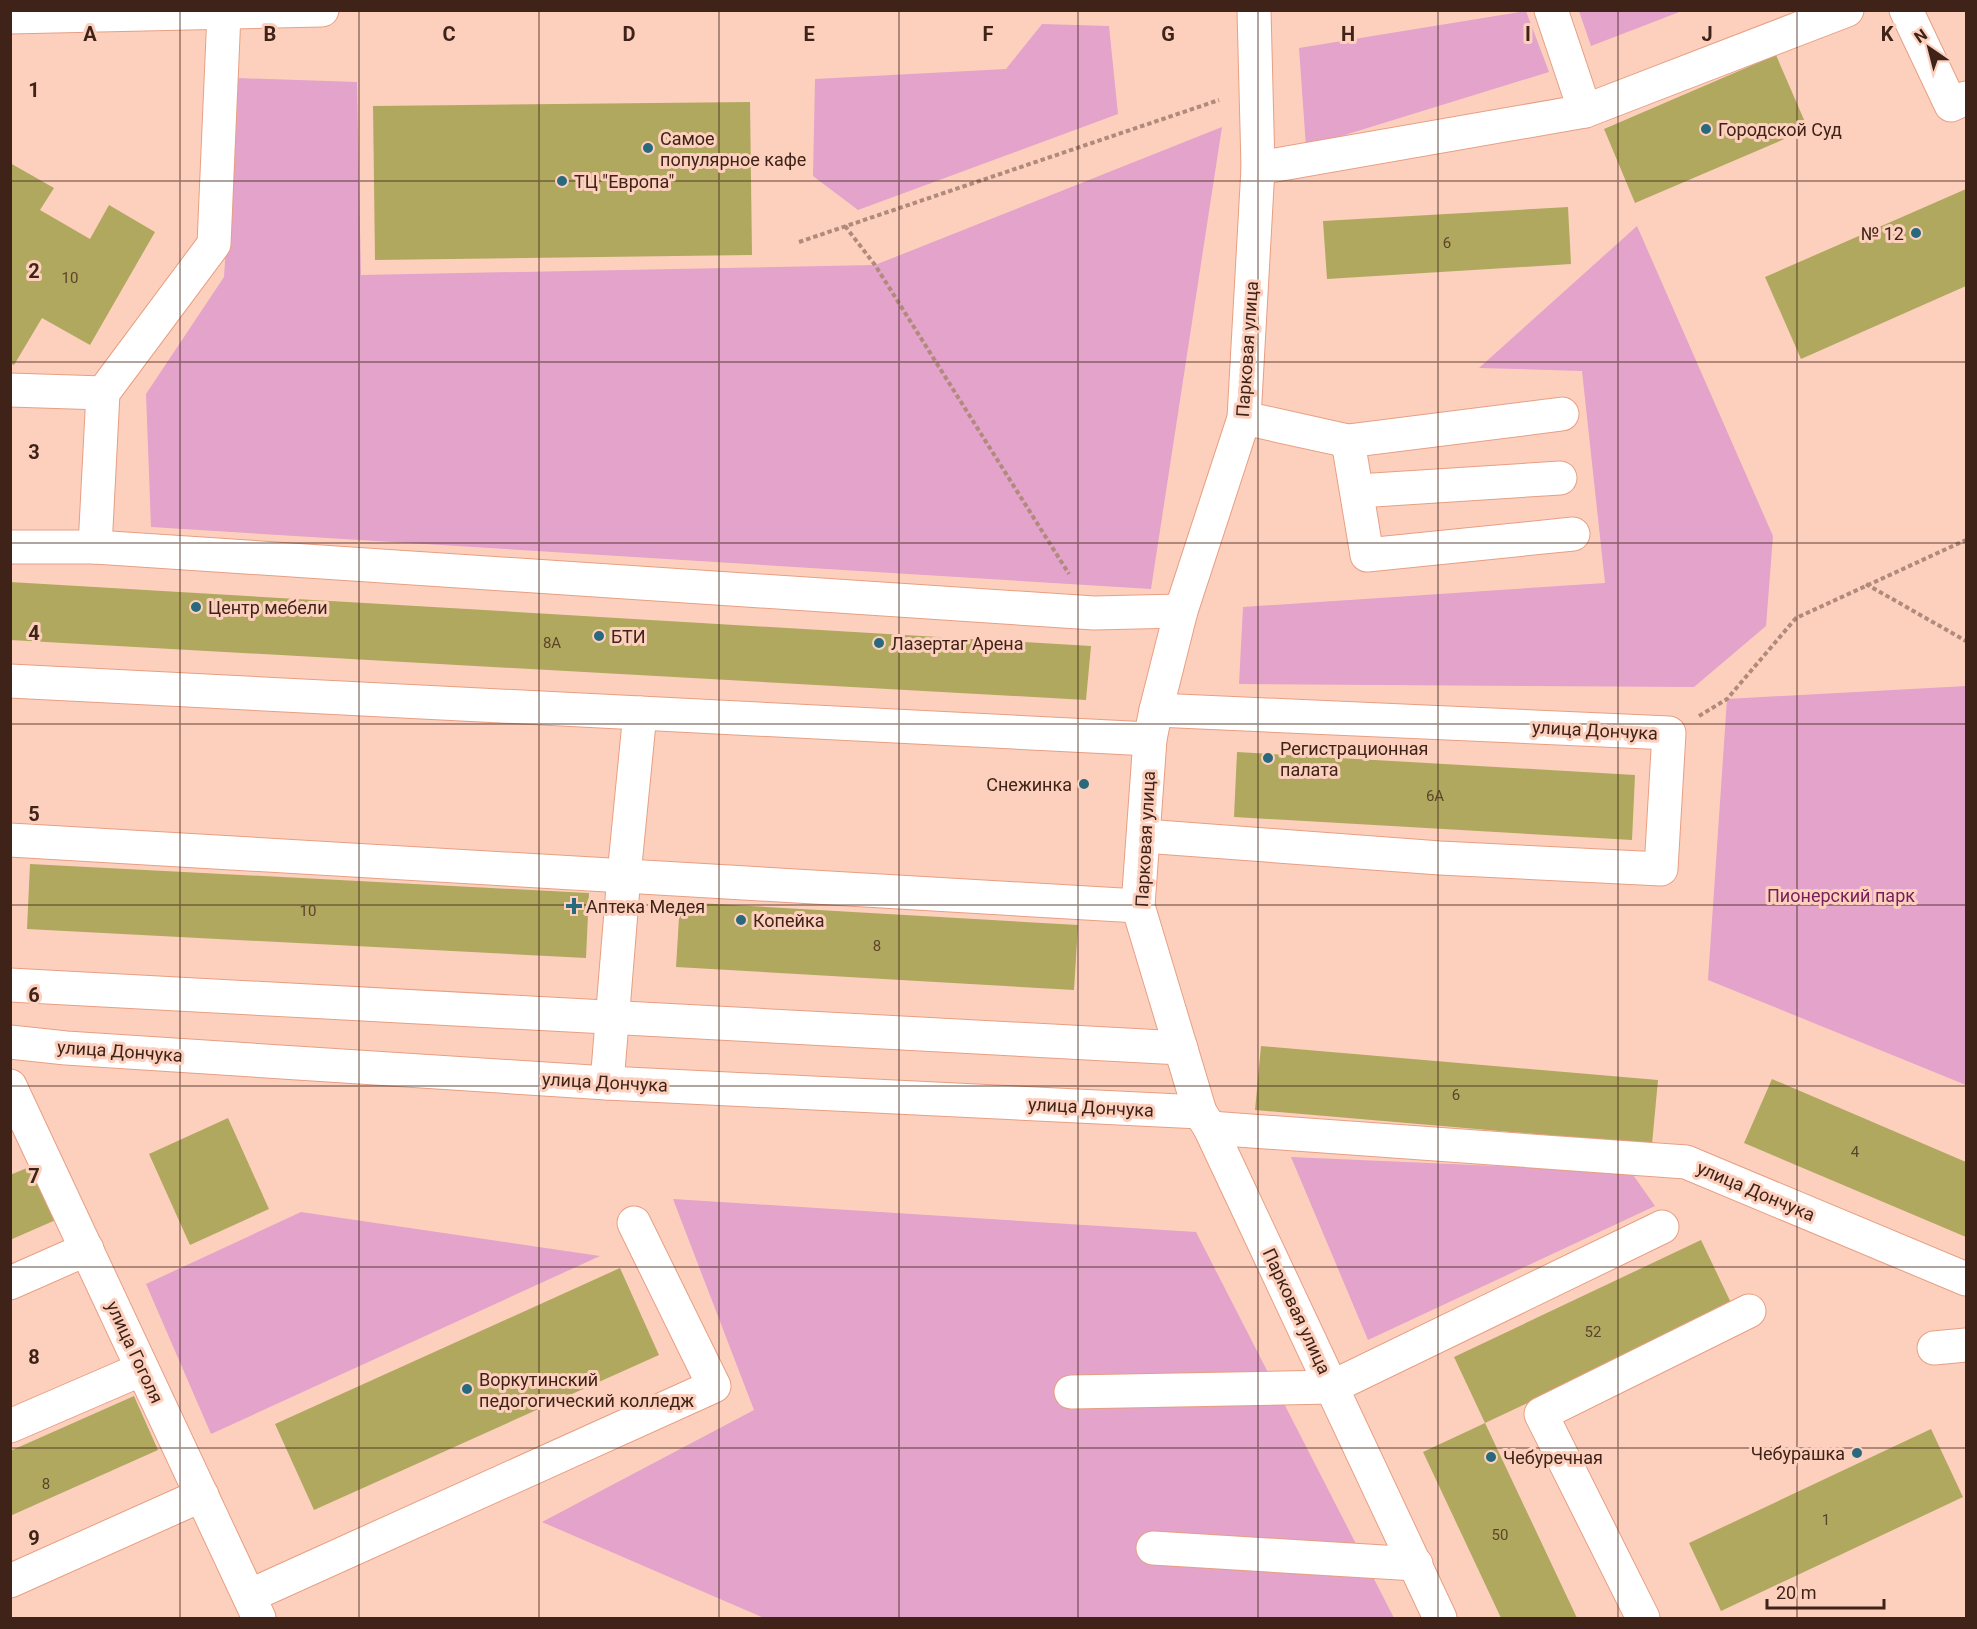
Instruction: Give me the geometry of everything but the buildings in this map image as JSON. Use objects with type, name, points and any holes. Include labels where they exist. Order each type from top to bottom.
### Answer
[{"type":"street","points":[[10,17],[322,10]]},
{"type":"street","name":"Парковая улица","points":[[1254,10],[1258,168],[1244,418],[1181,611],[1153,725],[1138,906],[1205,1120],[1440,1618]]},
{"type":"street","points":[[1551,10],[1585,111]]},
{"type":"street","points":[[1258,168],[1585,111],[1847,10]]},
{"type":"street","points":[[1906,10],[1951,105],[1966,98]]},
{"type":"street","points":[[95,547],[103,393],[214,244],[224,13]]},
{"type":"street","points":[[10,390],[103,393]]},
{"type":"street","points":[[1244,418],[1348,441],[1562,414]]},
{"type":"street","points":[[1348,441],[1367,555],[1573,534]]},
{"type":"street","points":[[1358,491],[1560,478]]},
{"type":"street","points":[[10,547],[95,547],[1094,613],[1181,611]]},
{"type":"street","name":"улица Дончука","points":[[10,681],[640,713],[1153,725],[1669,733],[1661,869],[1428,857],[1144,836]]},
{"type":"street","points":[[607,1083],[640,713]]},
{"type":"street","points":[[10,840],[1138,906]]},
{"type":"street","points":[[10,985],[1181,1048]]},
{"type":"street","name":"улица Дончука","points":[[10,1042],[66,1048],[1205,1120],[1686,1162],[1966,1279]]},
{"type":"street","name":"улица Гоголя","points":[[10,1086],[22,1141],[87,1249],[202,1495],[251,1611]]},
{"type":"street","points":[[251,1611],[714,1386],[634,1223]]},
{"type":"street","points":[[1071,1392],[1332,1387],[1662,1227]]},
{"type":"street","points":[[10,1283],[87,1249]]},
{"type":"street","points":[[1642,1618],[1541,1414],[1749,1311]]},
{"type":"street","points":[[1934,1348],[1966,1345]]},
{"type":"street","points":[[10,1426],[142,1368]]},
{"type":"street","points":[[10,1581],[202,1495]]},
{"type":"street","points":[[1154,1548],[1416,1564]]},
{"type":"path","points":[[799,242],[1257,87]]},
{"type":"path","points":[[845,226],[875,265],[1094,613]]},
{"type":"path","points":[[1669,733],[1727,699],[1796,618],[1966,540]]},
{"type":"path","points":[[1866,584],[1966,641]]},
{"type":"green space","points":[[1579,10],[1682,11],[1591,46]]},
{"type":"green space","points":[[1526,11],[1549,72],[1306,147],[1299,48]]},
{"type":"green space","points":[[1042,24],[1109,26],[1118,114],[858,210],[813,176],[815,79],[1006,69]]},
{"type":"green space","points":[[237,78],[357,82],[361,275],[875,265],[1222,127],[1151,589],[151,527],[146,394],[224,277]]},
{"type":"green space","points":[[1637,226],[1773,536],[1766,626],[1694,687],[1239,684],[1243,607],[1605,583],[1582,371],[1479,368]]},
{"type":"green space","name":"Пионерский парк","points":[[1966,686],[1966,1085],[1708,980],[1727,699]]},
{"type":"green space","points":[[1291,1157],[1631,1172],[1655,1206],[1368,1340]]},
{"type":"green space","points":[[673,1199],[1196,1232],[1394,1618],[764,1618],[542,1522],[754,1410]]},
{"type":"green space","points":[[301,1212],[600,1256],[211,1434],[146,1284]]},
{"type":"place","name":"Городской Суд","points":[[1706,129]]},
{"type":"place","name":"Самое популярное кафе","points":[[648,148]]},
{"type":"place","name":"ТЦ \"Европа\"","points":[[562,181]]},
{"type":"place","name":"№ 12","points":[[1916,233]]},
{"type":"place","name":"Центр мебели","points":[[196,607]]},
{"type":"place","name":"БТИ","points":[[599,636]]},
{"type":"place","name":"Лазертаг Арена","points":[[879,643]]},
{"type":"place","name":"Регистрационная палата","points":[[1268,758]]},
{"type":"place","name":"Снежинка","points":[[1084,784]]},
{"type":"place","name":"Аптека Медея","points":[[574,906]]},
{"type":"place","name":"Копейка","points":[[741,920]]},
{"type":"place","name":"Воркутинский педогогический колледж","points":[[467,1389]]},
{"type":"place","name":"Чебурашка","points":[[1857,1453]]},
{"type":"place","name":"Чебуречная","points":[[1491,1457]]}]
